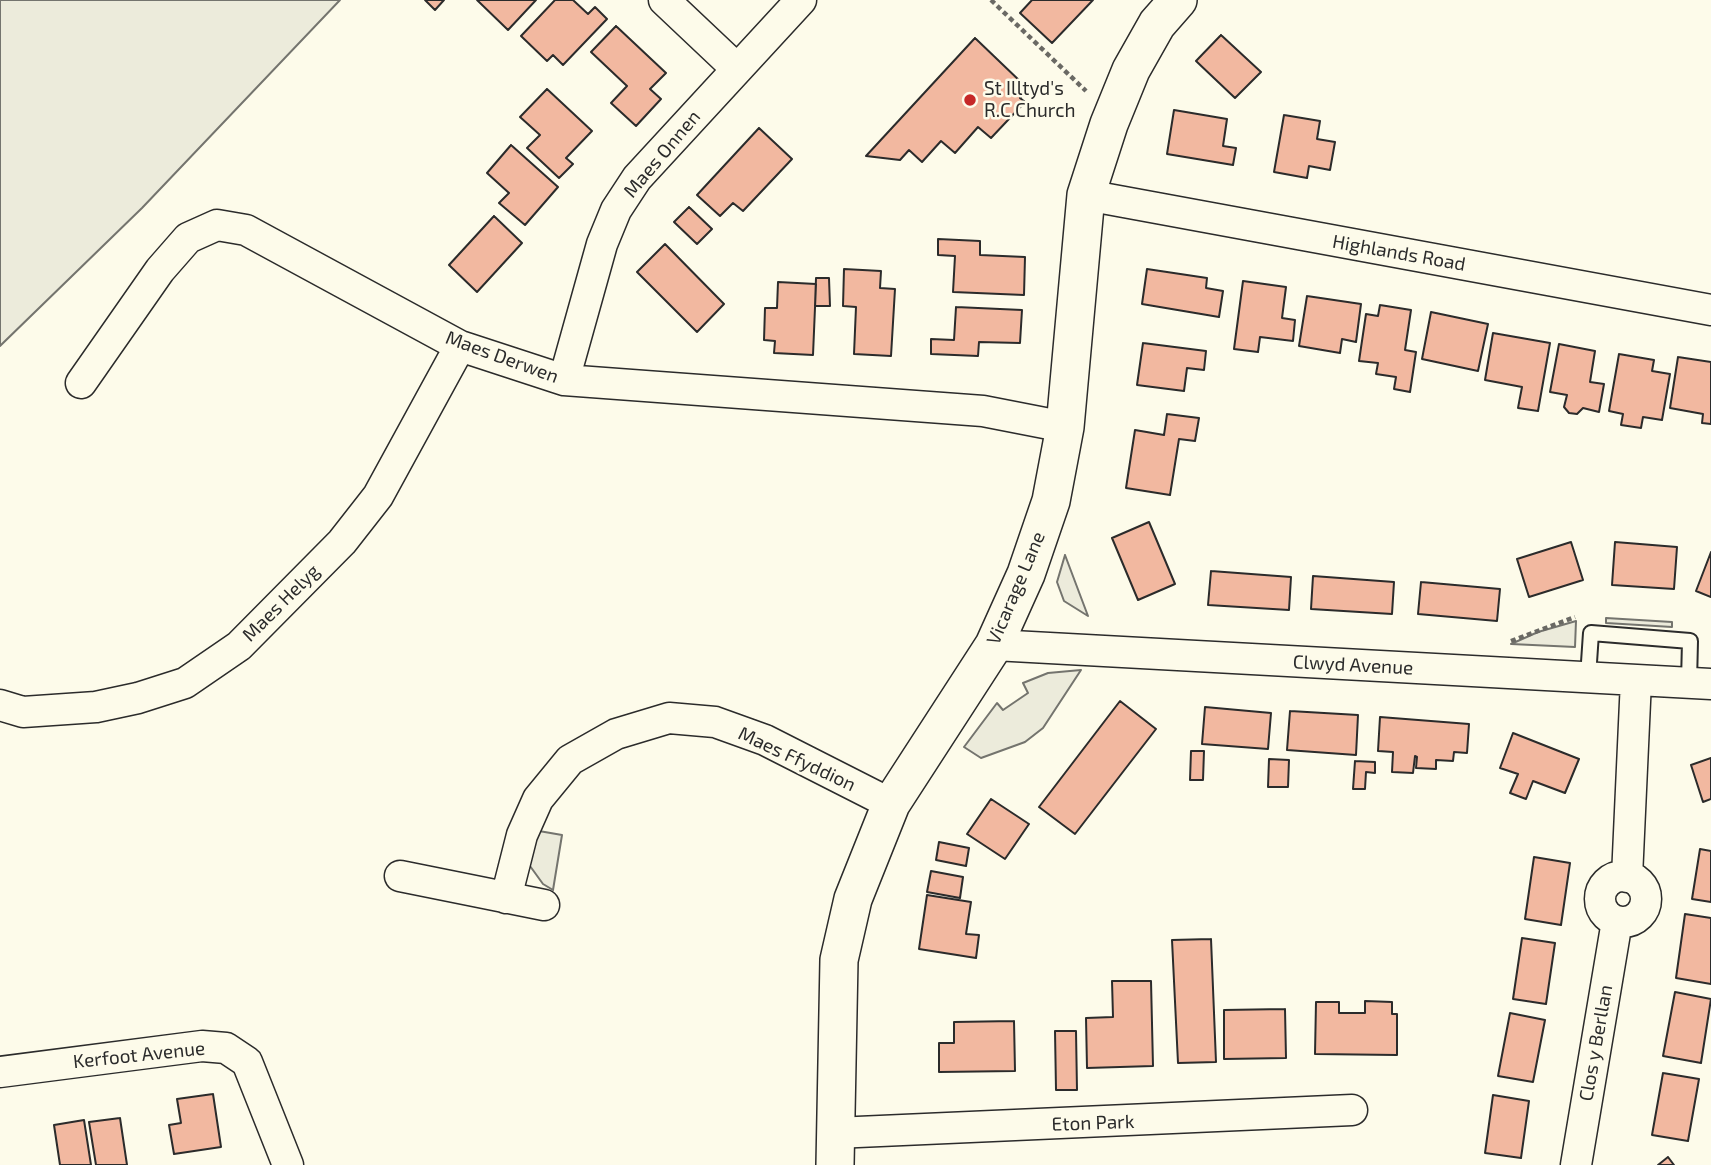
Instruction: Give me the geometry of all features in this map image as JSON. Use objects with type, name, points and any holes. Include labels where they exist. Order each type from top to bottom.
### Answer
[{"type":"street","points":[[664,0],[737,69]]},
{"type":"street","name":"Maes Onnen","points":[[564,380],[602,244],[616,210],[637,178],[802,0]]},
{"type":"street","name":"Vicarage Lane","points":[[835,1149],[839,960],[853,899],[891,804],[994,645],[1026,574],[1051,501],[1065,427],[1086,195],[1112,116],[1131,70],[1157,24],[1178,0]]},
{"type":"street","name":"Highlands Road","points":[[1086,195],[1711,310]]},
{"type":"street","name":"Maes Derwen","points":[[80,383],[160,270],[188,238],[217,225],[246,230],[460,346],[564,380],[983,411],[1065,427]]},
{"type":"street","name":"Maes Helyg","points":[[0,705],[23,712],[96,707],[138,698],[186,683],[239,646],[342,542],[378,496],[460,346]]},
{"type":"street","name":"Clwyd Avenue","points":[[994,645],[1700,683]]},
{"type":"street","name":"Clos y Berllan","points":[[1576,1165],[1617,921],[1605,913],[1601,906],[1602,891],[1612,880],[1627,877],[1636,681]]},
{"type":"street","name":"Maes Ffyddion","points":[[506,898],[522,835],[538,799],[569,760],[616,734],[669,718],[715,722],[765,740],[891,804]]},
{"type":"street","points":[[400,876],[544,905]]},
{"type":"street","name":"Kerfoot Avenue","points":[[0,1072],[202,1046],[226,1048],[247,1062],[288,1165]]},
{"type":"street","name":"Eton Park","points":[[835,1149],[1352,1110]]},
{"type":"lane","points":[[1588,677],[1591,633],[1690,641],[1700,683]]},
{"type":"path","points":[[991,0],[1112,116]]},
{"type":"shaded area","points":[[0,0],[340,0],[142,208],[0,346]]},
{"type":"shaded area","points":[[1065,555],[1088,616],[1064,601],[1057,582]]},
{"type":"shaded area","points":[[1606,618],[1672,622],[1672,627],[1606,623]]},
{"type":"shaded area","points":[[1576,621],[1575,647],[1511,644],[1538,632]]},
{"type":"shaded area","points":[[1081,670],[1043,728],[1025,742],[981,758],[964,747],[997,703],[1003,710],[1028,693],[1023,683],[1048,673]]},
{"type":"shaded area","points":[[539,831],[562,835],[553,890],[543,884],[530,866],[530,854]]},
{"type":"building","points":[[425,0],[444,0],[435,10]]},
{"type":"building","points":[[477,0],[536,0],[508,30]]},
{"type":"building","points":[[555,0],[573,0],[588,14],[595,7],[607,19],[563,65],[553,55],[547,61],[521,36]]},
{"type":"building","points":[[1032,0],[1093,0],[1052,43],[1020,13]]},
{"type":"building","points":[[616,26],[666,73],[650,89],[661,99],[636,126],[611,103],[627,86],[591,52]]},
{"type":"building","points":[[1221,35],[1261,72],[1235,98],[1196,61]]},
{"type":"building","name":"St Illtyd's R.C Church","points":[[975,38],[1023,84],[1020,88],[1025,92],[1020,98],[1025,102],[991,138],[978,127],[955,153],[941,141],[922,162],[909,150],[900,160],[866,156]]},
{"type":"building","points":[[547,89],[592,131],[566,158],[573,164],[559,178],[527,148],[540,135],[520,117]]},
{"type":"building","points":[[1174,110],[1227,119],[1223,146],[1236,148],[1233,165],[1167,154]]},
{"type":"building","points":[[1284,115],[1320,121],[1317,139],[1335,142],[1330,170],[1309,166],[1307,178],[1274,172]]},
{"type":"building","points":[[759,128],[792,159],[743,211],[733,203],[720,216],[697,195]]},
{"type":"building","points":[[511,145],[558,187],[525,225],[499,203],[509,193],[487,173]]},
{"type":"building","points":[[689,207],[712,229],[697,244],[674,222]]},
{"type":"building","points":[[494,216],[522,243],[477,292],[449,265]]},
{"type":"building","points":[[938,239],[980,241],[980,255],[1025,257],[1024,295],[953,292],[955,256],[938,255]]},
{"type":"building","points":[[665,244],[724,304],[697,332],[637,272]]},
{"type":"building","points":[[844,269],[881,271],[880,288],[895,289],[891,356],[854,354],[856,307],[843,306]]},
{"type":"building","points":[[1147,269],[1207,278],[1206,288],[1223,291],[1219,317],[1142,304]]},
{"type":"building","points":[[816,278],[829,278],[830,306],[815,306]]},
{"type":"building","points":[[1243,281],[1286,287],[1282,318],[1295,320],[1293,341],[1260,337],[1258,352],[1234,349]]},
{"type":"building","points":[[778,282],[816,284],[813,355],[774,353],[775,341],[764,340],[765,308],[777,308]]},
{"type":"building","points":[[1307,296],[1361,304],[1356,342],[1342,339],[1340,353],[1299,346]]},
{"type":"building","points":[[1380,305],[1411,310],[1405,350],[1416,352],[1410,392],[1394,389],[1396,377],[1376,374],[1378,363],[1359,361],[1366,314],[1378,316]]},
{"type":"building","points":[[956,307],[1022,310],[1020,343],[979,342],[978,356],[931,354],[931,339],[954,340]]},
{"type":"building","points":[[1431,312],[1488,324],[1478,371],[1422,359]]},
{"type":"building","points":[[1493,333],[1550,343],[1538,411],[1518,408],[1522,387],[1485,380]]},
{"type":"building","points":[[1143,343],[1206,351],[1204,370],[1187,368],[1184,391],[1137,385]]},
{"type":"building","points":[[1559,344],[1595,351],[1590,382],[1604,384],[1599,412],[1583,408],[1577,414],[1569,413],[1564,407],[1567,395],[1550,392]]},
{"type":"building","points":[[1619,354],[1654,360],[1652,371],[1670,374],[1662,420],[1643,417],[1641,428],[1621,425],[1623,414],[1609,411]]},
{"type":"building","points":[[1678,357],[1711,362],[1711,424],[1702,423],[1703,414],[1670,408]]},
{"type":"building","points":[[1167,414],[1199,418],[1195,441],[1179,439],[1170,495],[1126,488],[1135,430],[1164,435]]},
{"type":"building","points":[[1149,522],[1175,584],[1138,600],[1112,538]]},
{"type":"building","points":[[1571,542],[1583,580],[1529,597],[1517,559]]},
{"type":"building","points":[[1615,542],[1677,547],[1674,589],[1612,585]]},
{"type":"building","points":[[1711,552],[1711,597],[1696,591]]},
{"type":"building","points":[[1211,571],[1291,577],[1289,610],[1208,605]]},
{"type":"building","points":[[1313,576],[1394,582],[1392,614],[1311,609]]},
{"type":"building","points":[[1421,582],[1500,589],[1497,621],[1418,614]]},
{"type":"building","points":[[1120,701],[1156,729],[1075,834],[1039,807]]},
{"type":"building","points":[[1205,707],[1271,713],[1268,749],[1202,744]]},
{"type":"building","points":[[1290,711],[1358,715],[1356,755],[1287,750]]},
{"type":"building","points":[[1380,717],[1469,724],[1467,753],[1454,752],[1453,761],[1436,760],[1436,769],[1416,768],[1415,756],[1413,773],[1392,772],[1393,752],[1378,751]]},
{"type":"building","points":[[1513,733],[1579,759],[1565,793],[1533,781],[1526,799],[1510,793],[1518,774],[1500,768]]},
{"type":"building","points":[[1191,751],[1204,751],[1203,780],[1190,780]]},
{"type":"building","points":[[1711,758],[1711,799],[1703,802],[1691,765]]},
{"type":"building","points":[[1269,759],[1289,760],[1288,787],[1268,787]]},
{"type":"building","points":[[1355,761],[1375,762],[1375,773],[1366,772],[1365,789],[1353,789]]},
{"type":"building","points":[[991,799],[1029,824],[1005,859],[967,834]]},
{"type":"building","points":[[939,842],[969,848],[966,866],[936,860]]},
{"type":"building","points":[[1700,849],[1711,851],[1711,902],[1692,899]]},
{"type":"building","points":[[1534,857],[1570,863],[1561,925],[1525,919]]},
{"type":"building","points":[[931,871],[963,877],[960,898],[927,892]]},
{"type":"building","points":[[927,895],[971,902],[966,934],[979,935],[976,958],[919,949]]},
{"type":"building","points":[[1685,914],[1711,918],[1711,984],[1676,978]]},
{"type":"building","points":[[1522,938],[1555,943],[1546,1004],[1513,999]]},
{"type":"building","points":[[1211,939],[1216,1062],[1178,1063],[1172,940]]},
{"type":"building","points":[[1112,981],[1151,981],[1153,1066],[1087,1068],[1086,1018],[1113,1017]]},
{"type":"building","points":[[1675,992],[1711,999],[1701,1063],[1663,1056]]},
{"type":"building","points":[[1365,1001],[1392,1002],[1392,1014],[1397,1014],[1397,1055],[1315,1054],[1316,1002],[1339,1002],[1339,1013],[1365,1013]]},
{"type":"building","points":[[1285,1009],[1286,1058],[1224,1059],[1224,1010]]},
{"type":"building","points":[[1510,1013],[1545,1020],[1533,1082],[1498,1076]]},
{"type":"building","points":[[1014,1021],[1015,1071],[939,1072],[939,1043],[954,1043],[954,1022]]},
{"type":"building","points":[[1055,1031],[1076,1031],[1077,1090],[1056,1090]]},
{"type":"building","points":[[1663,1073],[1699,1079],[1688,1141],[1652,1135]]},
{"type":"building","points":[[213,1094],[221,1147],[174,1154],[169,1125],[181,1123],[177,1099]]},
{"type":"building","points":[[1493,1095],[1529,1101],[1521,1158],[1485,1153]]},
{"type":"building","points":[[120,1118],[127,1165],[96,1165],[89,1122]]},
{"type":"building","points":[[84,1120],[91,1165],[60,1165],[54,1125]]},
{"type":"building","points":[[1668,1157],[1674,1165],[1658,1165]]},
{"type":"place","name":"St Illtyd's R.C Church","points":[[970,100]]}]
